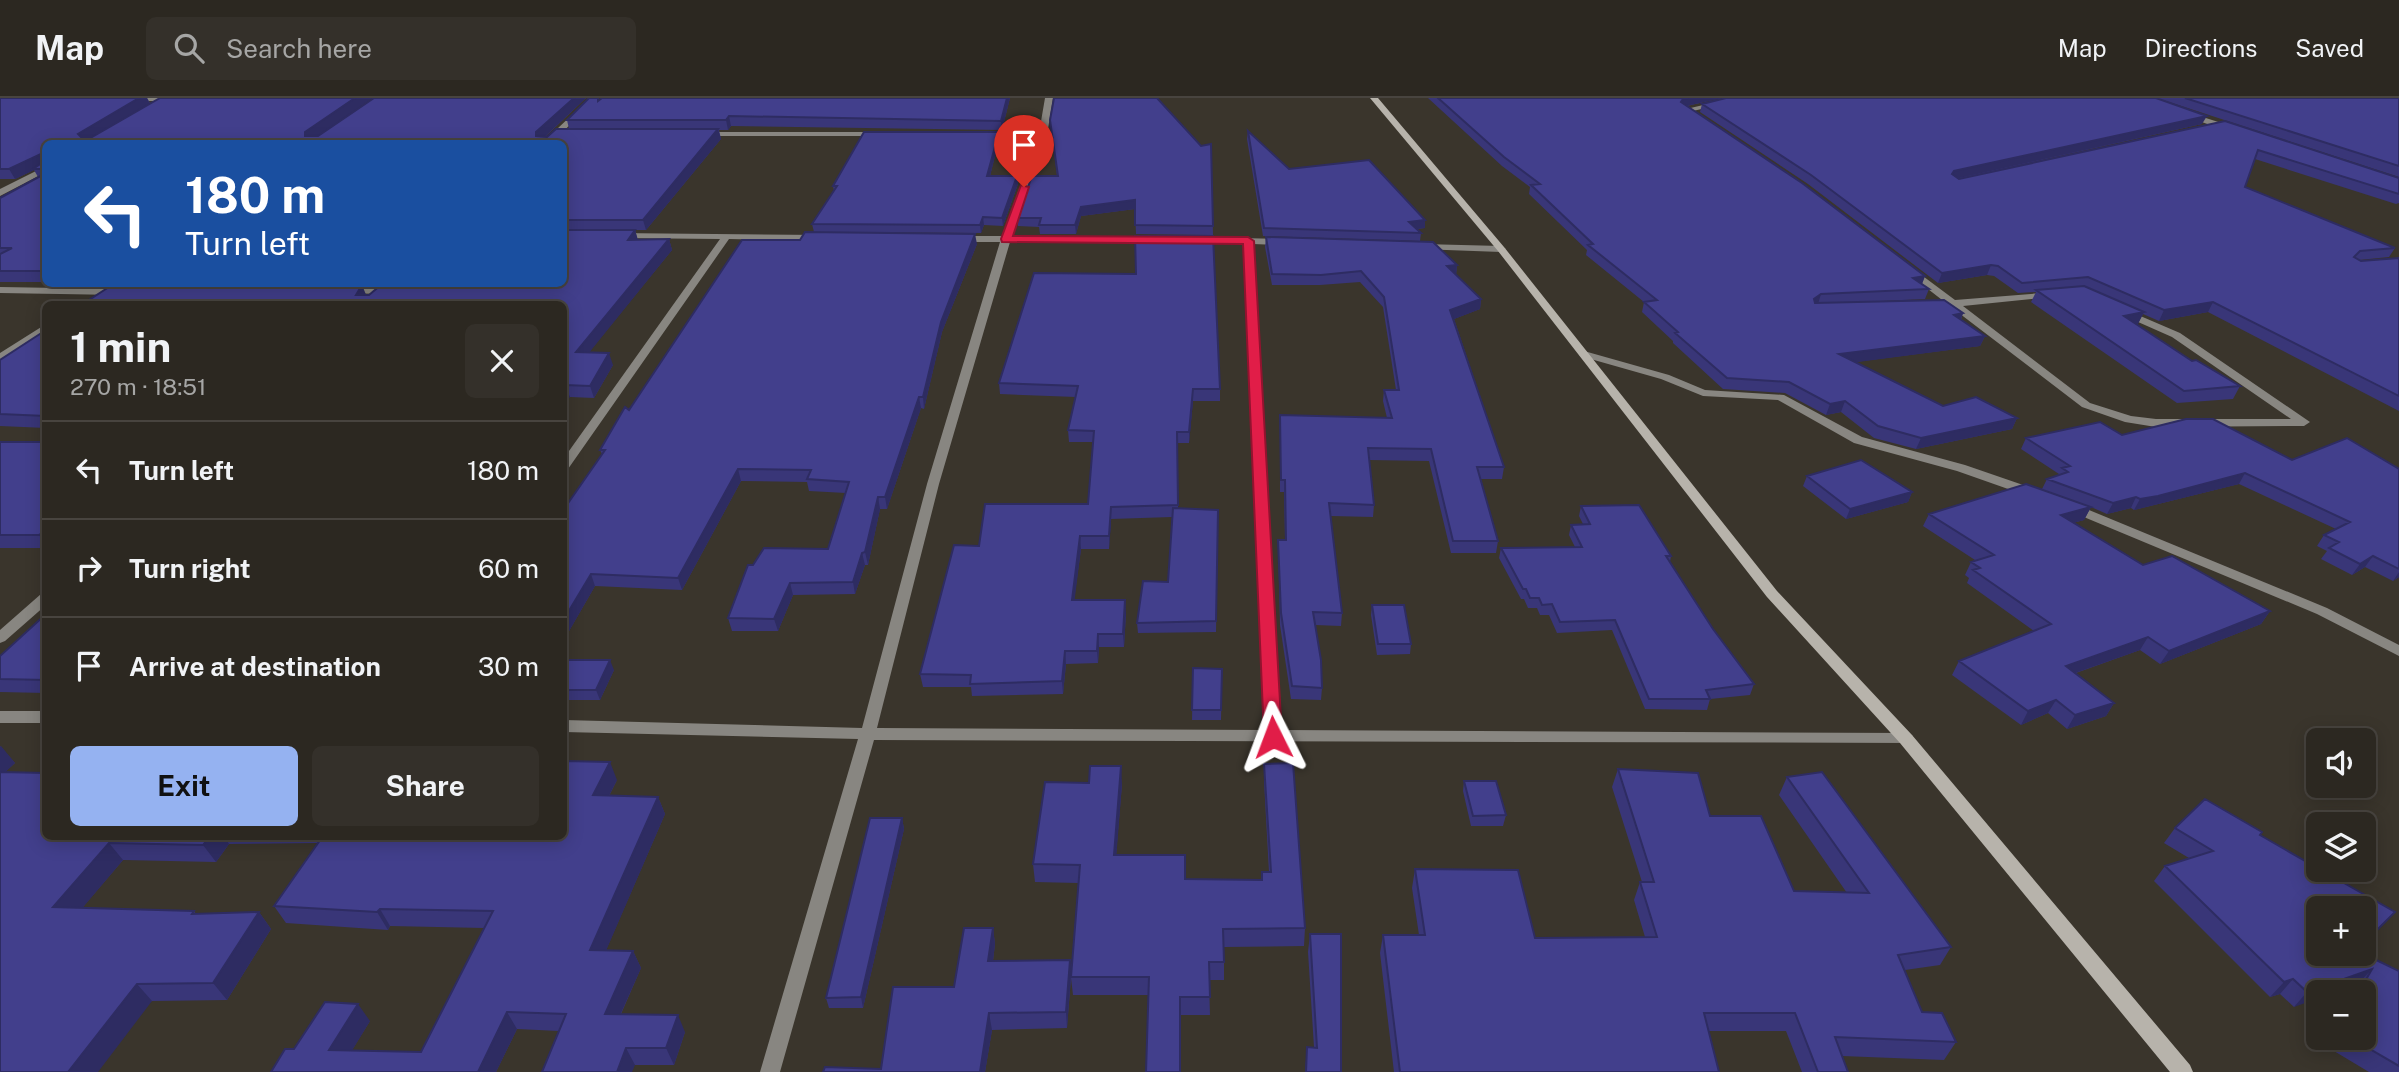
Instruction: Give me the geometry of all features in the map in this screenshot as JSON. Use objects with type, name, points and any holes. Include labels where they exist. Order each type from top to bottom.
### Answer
[{"type":"street","points":[[118,99],[172,98]]},
{"type":"street","points":[[148,111],[172,98]]},
{"type":"street","points":[[549,140],[594,98]]},
{"type":"street","points":[[770,1072],[868,734],[933,484],[1006,239],[1043,135],[1049,98]]},
{"type":"street","points":[[1374,98],[1501,249],[1772,594],[1906,739],[2183,1072]]},
{"type":"street","points":[[1707,123],[1686,110],[1744,98]]},
{"type":"street","points":[[2175,110],[2242,132]]},
{"type":"street","points":[[2194,131],[2221,125]]},
{"type":"street","points":[[555,134],[568,134]]},
{"type":"street","points":[[690,134],[893,134]]},
{"type":"street","points":[[975,135],[1043,135]]},
{"type":"street","points":[[0,193],[42,170]]},
{"type":"street","points":[[604,235],[832,238]]},
{"type":"street","points":[[567,462],[726,237]]},
{"type":"street","points":[[939,239],[1168,240]]},
{"type":"street","points":[[1181,240],[1289,242]]},
{"type":"street","points":[[1248,241],[1273,737]]},
{"type":"street","points":[[1410,246],[1501,249]]},
{"type":"street","points":[[1897,261],[2086,405],[2129,419],[2156,423],[2304,422],[2176,335],[2116,308]]},
{"type":"street","points":[[82,301],[104,287]]},
{"type":"street","points":[[371,301],[388,287]]},
{"type":"street","points":[[0,290],[137,292]]},
{"type":"street","points":[[328,292],[383,291]]},
{"type":"street","points":[[1928,304],[2060,294]]},
{"type":"street","points":[[0,358],[42,330]]},
{"type":"street","points":[[1584,354],[1665,377],[1703,393],[1780,397],[1858,440],[1961,468],[2057,502],[2322,611],[2399,651]]},
{"type":"street","points":[[0,638],[42,601]]},
{"type":"street","points":[[0,717],[42,718]]},
{"type":"street","points":[[567,726],[868,734],[1906,739]]},
{"type":"building","points":[[0,98],[139,98],[78,134],[81,137],[92,137],[160,98],[355,98],[305,132],[305,136],[318,136],[374,98],[574,98],[536,132],[536,136],[547,137],[556,129],[718,129],[643,220],[567,220],[567,140],[42,140],[42,158],[41,154],[9,169],[0,169]]},
{"type":"building","points":[[589,98],[598,98],[598,101],[602,98],[1007,98],[1001,121],[729,116],[726,120],[567,120]]},
{"type":"building","points":[[1054,98],[1157,98],[1201,146],[1211,144],[1213,226],[1135,225],[1135,200],[1081,207],[1075,225],[1039,225],[1041,218],[1017,218],[1032,176],[1058,176],[1050,120]]},
{"type":"building","points":[[1438,98],[1688,98],[1681,102],[1802,183],[1925,276],[1913,278],[1929,289],[1821,294],[1814,299],[1815,303],[1944,300],[1963,313],[1954,315],[1985,336],[1839,354],[1943,406],[1976,397],[2017,418],[1921,438],[1878,426],[1845,401],[1830,404],[1789,382],[1727,378],[1644,302],[1657,300],[1588,245],[1593,244],[1531,185],[1540,184],[1504,157]]},
{"type":"building","points":[[1726,98],[2156,98],[2207,116],[1954,171],[1952,174],[1959,179],[2225,121],[2399,178],[2399,194],[2258,150],[2245,187],[2395,248],[2360,251],[2354,257],[2361,261],[2399,258],[2399,396],[2213,302],[2164,310],[2088,277],[2022,283],[1998,266],[1991,265],[1942,273],[1811,175],[1702,104]]},
{"type":"building","points":[[2185,98],[2399,98],[2399,166]]},
{"type":"building","points":[[1248,131],[1289,169],[1369,160],[1425,220],[1409,222],[1421,233],[1264,228]]},
{"type":"building","points":[[864,132],[999,132],[987,176],[1017,176],[1002,218],[983,217],[980,225],[812,224],[837,186],[833,186]]},
{"type":"building","points":[[42,175],[42,271],[0,271],[0,254],[12,248],[0,248],[0,198]]},
{"type":"building","points":[[567,230],[635,230],[628,240],[669,239],[576,352],[609,353],[590,386],[567,385],[567,301],[88,301],[109,287],[361,287],[356,295],[369,295],[378,287],[567,287]]},
{"type":"building","points":[[805,232],[975,234],[941,322],[923,397],[919,397],[885,497],[878,497],[865,552],[862,553],[853,582],[790,583],[774,619],[728,618],[748,565],[753,565],[764,548],[828,549],[849,482],[807,479],[811,470],[738,469],[678,578],[591,574],[567,614],[567,505],[605,450],[600,450],[625,407],[629,410],[742,240],[800,240]]},
{"type":"building","points":[[1135,236],[1213,236],[1220,389],[1193,389],[1189,432],[1177,432],[1178,505],[1111,507],[1109,536],[1080,536],[1072,600],[1125,600],[1123,634],[1098,634],[1097,651],[1065,651],[1062,681],[970,684],[971,675],[920,674],[954,545],[979,546],[985,504],[1088,504],[1094,431],[1068,430],[1078,386],[999,383],[1034,273],[1136,274]]},
{"type":"building","points":[[1266,237],[1433,242],[1457,265],[1447,266],[1481,299],[1450,310],[1504,467],[1477,467],[1498,541],[1453,541],[1431,449],[1368,448],[1374,505],[1329,503],[1342,613],[1313,612],[1321,660],[1322,688],[1292,686],[1281,613],[1278,540],[1286,540],[1285,480],[1281,480],[1280,415],[1392,418],[1384,390],[1399,390],[1384,297],[1361,271],[1321,275],[1272,274]]},
{"type":"building","points":[[2084,286],[2144,312],[2124,316],[2192,361],[2196,360],[2240,386],[2184,391],[2036,290]]},
{"type":"building","points":[[42,333],[42,416],[0,414],[0,360]]},
{"type":"building","points":[[2186,419],[2213,419],[2292,460],[2347,438],[2399,469],[2399,569],[2373,556],[2360,564],[2329,548],[2339,542],[2324,535],[2350,522],[2245,473],[2158,496],[2140,499],[2136,497],[2113,503],[2047,479],[2068,472],[2062,468],[2070,466],[2026,438],[2100,422],[2122,435]]},
{"type":"building","points":[[0,442],[42,442],[42,533],[0,535]]},
{"type":"building","points":[[1861,460],[1912,492],[1850,509],[1807,476]]},
{"type":"building","points":[[2026,484],[2091,507],[2061,515],[2143,565],[2172,556],[2270,611],[2169,651],[2148,637],[2066,666],[2114,703],[2075,715],[2056,700],[2028,711],[1959,661],[2051,624],[1973,570],[1980,568],[1971,562],[1994,555],[1929,514]]},
{"type":"building","points":[[1639,505],[1671,556],[1666,556],[1713,629],[1754,684],[1706,690],[1710,699],[1649,699],[1615,620],[1560,622],[1552,604],[1542,605],[1539,598],[1530,598],[1501,548],[1582,547],[1571,525],[1590,524],[1581,506]]},
{"type":"building","points":[[1173,508],[1218,510],[1216,621],[1137,623],[1143,581],[1168,582]]},
{"type":"building","points":[[1372,605],[1404,605],[1411,644],[1378,644]]},
{"type":"building","points":[[42,618],[42,680],[0,679],[0,656]]},
{"type":"building","points":[[567,660],[610,660],[596,690],[567,690]]},
{"type":"building","points":[[1193,668],[1222,669],[1221,710],[1192,710]]},
{"type":"building","points":[[567,761],[610,762],[593,795],[658,797],[590,950],[633,951],[605,1014],[678,1015],[666,1048],[626,1048],[617,1072],[542,1072],[566,1014],[507,1012],[478,1072],[271,1072],[285,1049],[294,1049],[325,1002],[358,1004],[329,1050],[421,1052],[493,911],[380,909],[377,912],[274,906],[320,840],[567,840]]},
{"type":"building","points":[[1293,763],[1305,928],[1223,929],[1224,962],[1209,962],[1210,997],[1180,997],[1180,1072],[1146,1072],[1149,977],[1071,977],[1080,865],[1033,864],[1045,782],[1089,783],[1090,766],[1121,766],[1114,855],[1185,855],[1185,879],[1262,880],[1262,872],[1271,872],[1264,764]]},
{"type":"building","points":[[1618,769],[1698,773],[1710,816],[1761,816],[1794,891],[1869,893],[1787,777],[1822,772],[1951,947],[1898,955],[1922,1012],[1942,1013],[1956,1042],[1835,1037],[1848,1072],[1818,1072],[1795,1013],[1704,1013],[1719,1072],[1400,1072],[1383,935],[1425,935],[1415,869],[1518,870],[1535,938],[1657,937],[1640,882],[1654,882]]},
{"type":"building","points":[[0,772],[42,773],[42,840],[207,840],[203,845],[109,843],[53,907],[194,911],[192,914],[259,912],[213,983],[137,984],[68,1072],[0,1072]]},
{"type":"building","points":[[1464,781],[1496,781],[1506,815],[1473,816]]},
{"type":"building","points":[[2205,799],[2306,862],[2306,882],[2342,882],[2367,896],[2306,896],[2306,966],[2376,966],[2376,960],[2399,971],[2399,1066],[2372,1050],[2376,1050],[2376,980],[2366,980],[2372,969],[2341,980],[2306,980],[2306,991],[2293,979],[2284,982],[2165,866],[2213,851],[2175,828]]},
{"type":"building","points":[[870,818],[902,818],[861,997],[826,998]]},
{"type":"building","points":[[2376,901],[2395,912],[2376,931]]},
{"type":"building","points":[[964,928],[993,928],[988,961],[1070,960],[1066,1012],[989,1013],[980,1072],[823,1072],[825,1067],[881,1069],[893,987],[954,987]]},
{"type":"building","points":[[1310,934],[1341,934],[1341,1072],[1306,1072],[1307,1047],[1317,1048]]},
{"type":"route","points":[[1024,187],[1006,239],[1248,241],[1273,737]]}]
